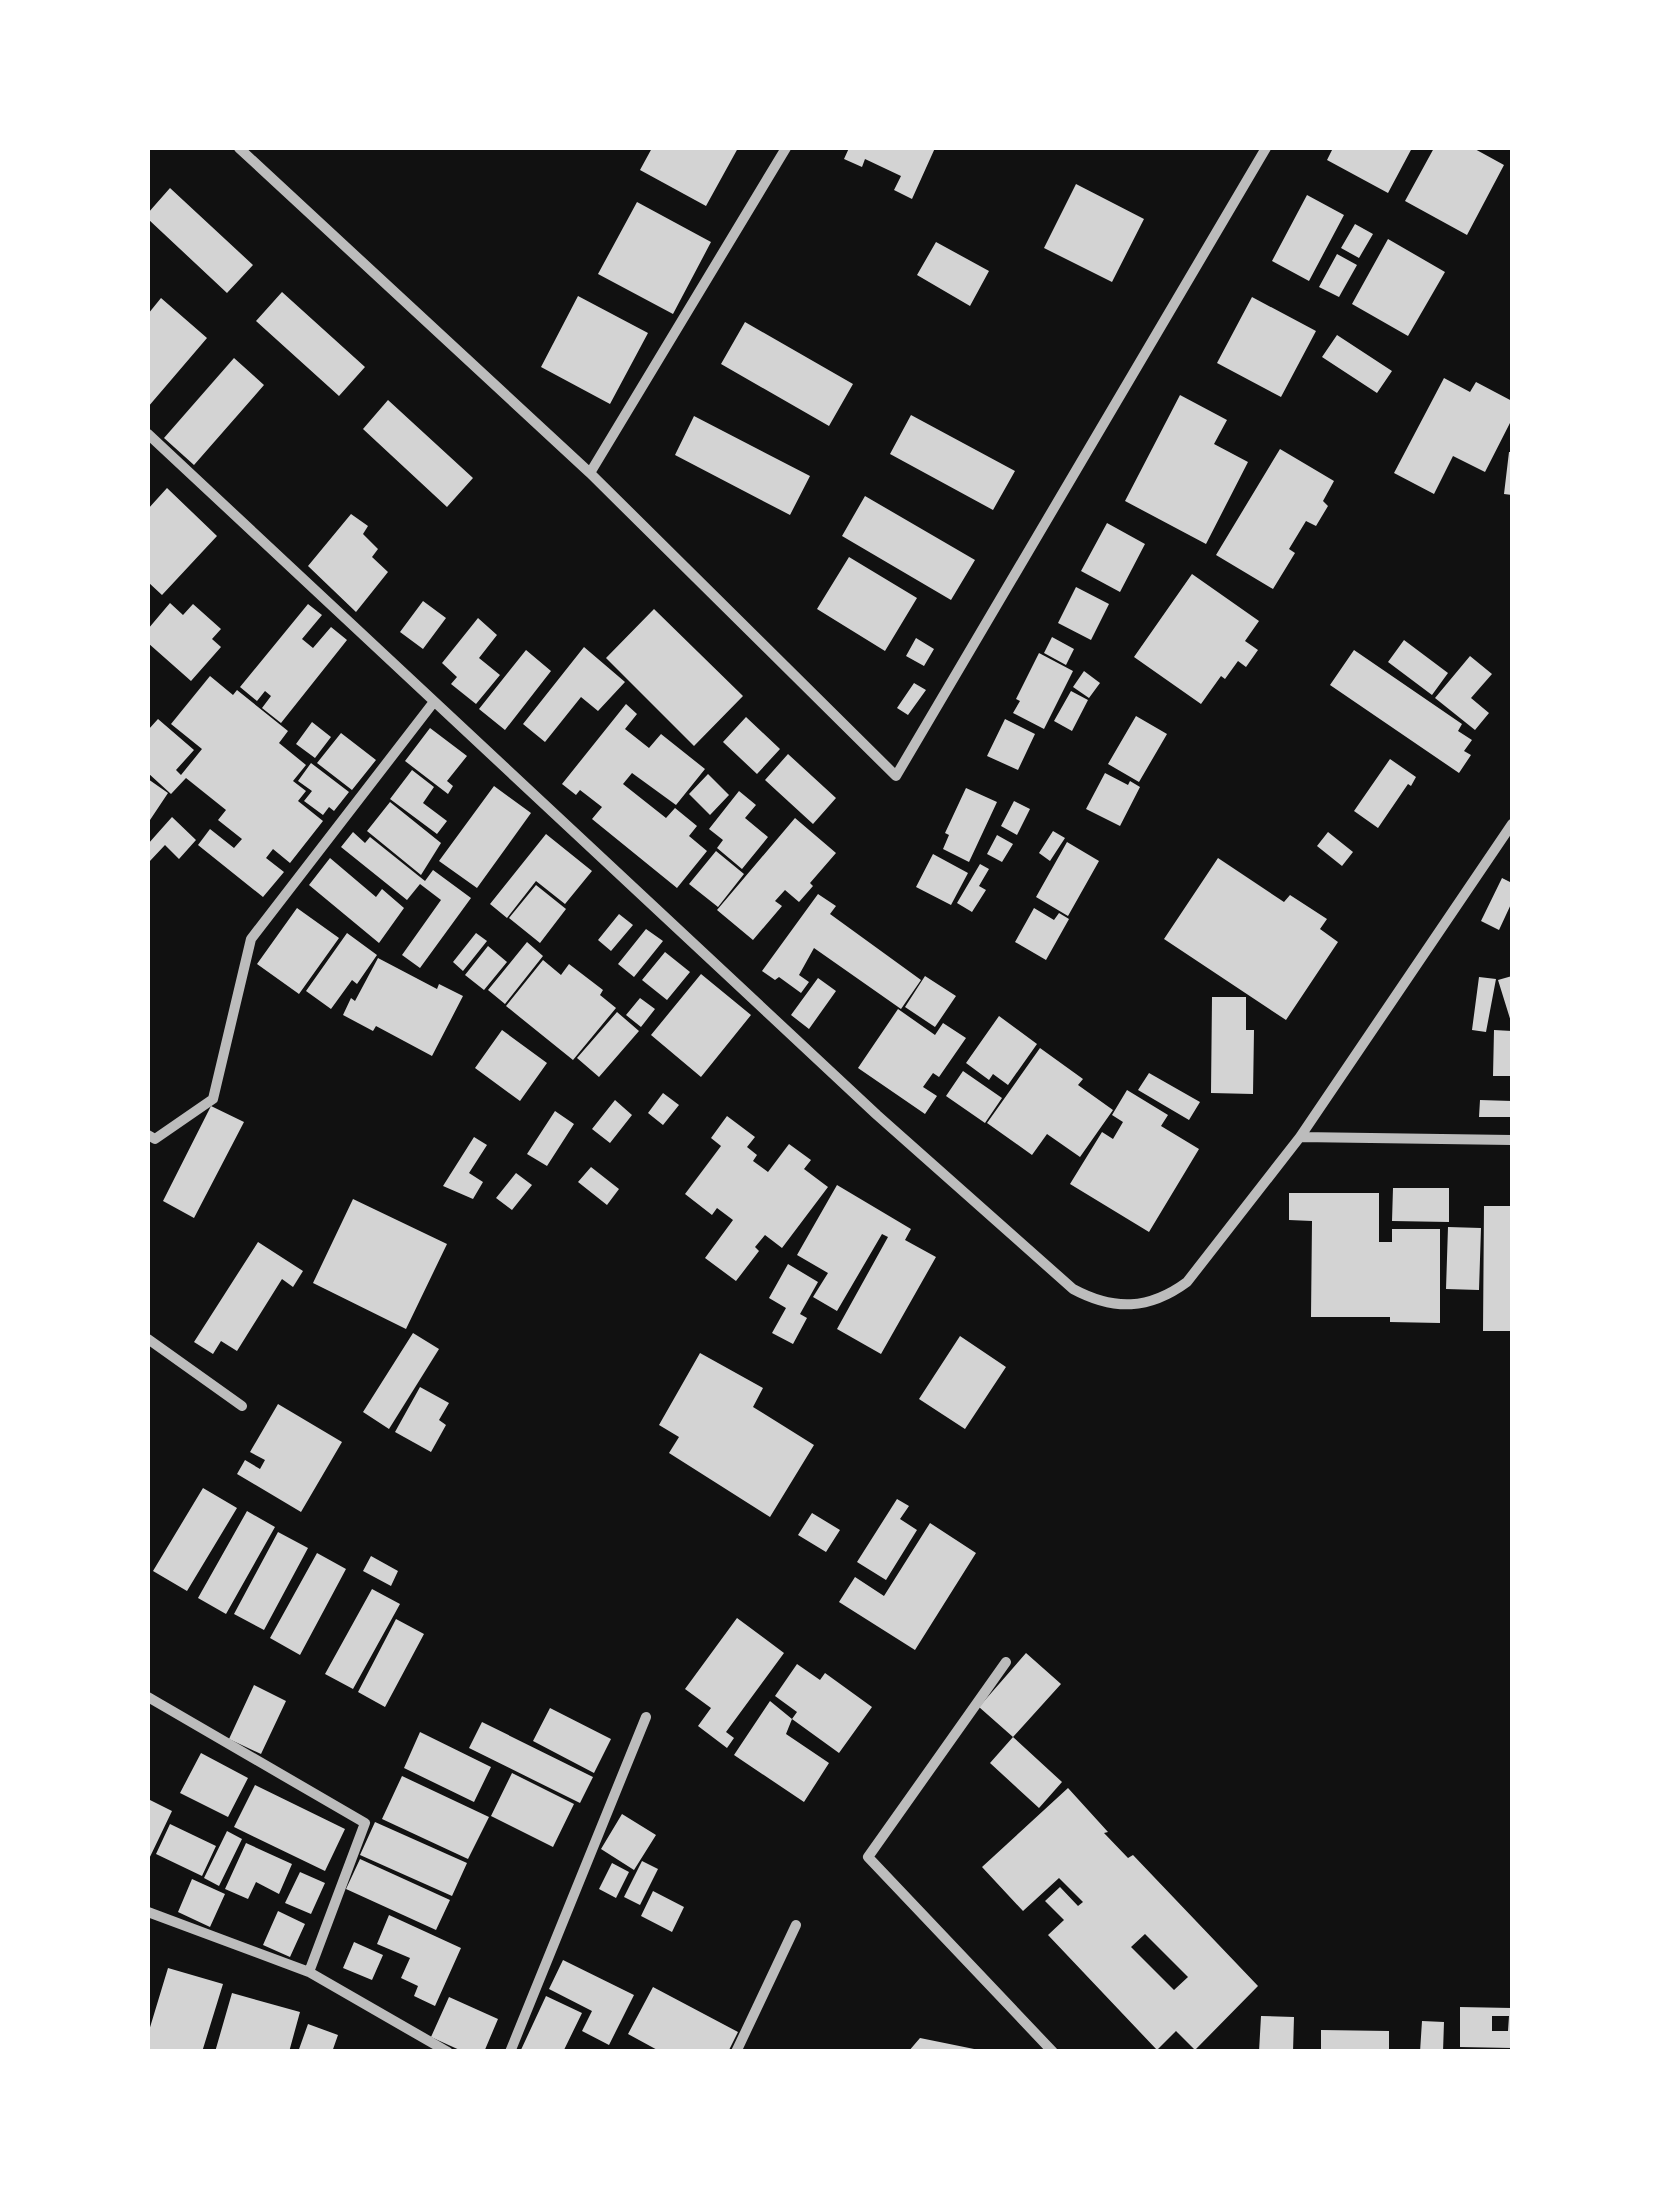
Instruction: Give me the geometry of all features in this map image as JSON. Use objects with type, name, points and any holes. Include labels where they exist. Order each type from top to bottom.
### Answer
[{"type":"street","points":[[239,148],[590,473],[896,776],[1266,148]]},
{"type":"street","points":[[590,473],[786,148]]},
{"type":"street","points":[[148,434],[877,1115],[1074,1289],[1100,1303],[1132,1304],[1165,1298],[1187,1282],[1300,1137],[1512,824]]},
{"type":"street","points":[[148,1135],[155,1138],[213,1099],[250,939],[433,702]]},
{"type":"street","points":[[1300,1137],[1512,1140]]},
{"type":"street","points":[[148,1338],[242,1406]]},
{"type":"street","points":[[1006,1662],[868,1857],[1052,2052]]},
{"type":"street","points":[[148,1697],[364,1823],[309,1972]]},
{"type":"street","points":[[510,2052],[646,1717]]},
{"type":"street","points":[[148,1912],[309,1972],[448,2052]]},
{"type":"street","points":[[736,2052],[796,1924]]},
{"type":"building","points":[[652,148],[738,148],[706,206],[640,170]]},
{"type":"building","points":[[849,148],[935,148],[912,199],[894,190],[901,176],[865,159],[862,167],[844,159]]},
{"type":"building","points":[[1333,148],[1412,148],[1388,193],[1327,160]]},
{"type":"building","points":[[1434,148],[1473,148],[1504,165],[1467,235],[1405,201]]},
{"type":"building","points":[[1076,184],[1144,219],[1112,282],[1044,248]]},
{"type":"building","points":[[170,188],[253,265],[227,293],[148,219],[148,213]]},
{"type":"building","points":[[1307,195],[1344,215],[1309,281],[1272,261]]},
{"type":"building","points":[[637,202],[711,242],[673,314],[598,274]]},
{"type":"building","points":[[1355,224],[1373,234],[1359,258],[1341,248]]},
{"type":"building","points":[[1388,239],[1445,272],[1408,336],[1352,304]]},
{"type":"building","points":[[936,242],[989,271],[970,306],[917,275]]},
{"type":"building","points":[[1337,254],[1357,265],[1339,297],[1319,287]]},
{"type":"building","points":[[282,292],[365,367],[339,396],[256,321]]},
{"type":"building","points":[[578,296],[648,333],[610,404],[541,367]]},
{"type":"building","points":[[1252,297],[1316,331],[1281,397],[1217,363]]},
{"type":"building","points":[[161,298],[207,338],[148,407],[148,314]]},
{"type":"building","points":[[745,322],[853,384],[829,426],[721,364]]},
{"type":"building","points":[[1337,335],[1392,371],[1377,393],[1322,357]]},
{"type":"building","points":[[234,358],[264,385],[194,465],[164,438]]},
{"type":"building","points":[[1444,378],[1470,392],[1476,382],[1512,401],[1512,419],[1485,472],[1453,456],[1434,494],[1394,473]]},
{"type":"building","points":[[1180,395],[1227,420],[1214,444],[1248,462],[1206,544],[1125,501]]},
{"type":"building","points":[[388,400],[473,478],[447,507],[363,429]]},
{"type":"building","points":[[911,415],[1015,471],[993,510],[890,454]]},
{"type":"building","points":[[694,416],[810,476],[790,515],[675,455]]},
{"type":"building","points":[[1280,449],[1334,481],[1323,501],[1328,506],[1316,526],[1306,521],[1289,549],[1295,553],[1273,589],[1216,555]]},
{"type":"building","points":[[1512,452],[1512,495],[1504,494]]},
{"type":"building","points":[[167,488],[217,536],[162,595],[148,582],[148,509]]},
{"type":"building","points":[[865,496],[975,560],[951,600],[842,536]]},
{"type":"building","points":[[351,514],[368,526],[363,534],[378,549],[372,557],[388,572],[356,612],[308,566]]},
{"type":"building","points":[[1107,523],[1145,544],[1120,592],[1081,571]]},
{"type":"building","points":[[849,557],[917,598],[885,651],[817,609]]},
{"type":"building","points":[[1192,574],[1259,621],[1245,641],[1258,650],[1246,667],[1238,661],[1225,679],[1221,676],[1201,704],[1134,657]]},
{"type":"building","points":[[1076,587],[1109,604],[1091,640],[1058,623]]},
{"type":"building","points":[[423,601],[446,618],[423,649],[400,632]]},
{"type":"building","points":[[170,603],[183,615],[193,604],[221,629],[212,639],[221,647],[191,681],[148,643],[148,629]]},
{"type":"building","points":[[308,604],[322,615],[302,639],[313,648],[331,627],[347,640],[281,723],[262,708],[271,696],[265,691],[257,701],[240,687]]},
{"type":"building","points":[[654,609],[743,696],[694,746],[606,658]]},
{"type":"building","points":[[478,618],[497,635],[479,658],[500,675],[476,704],[451,684],[457,677],[442,663]]},
{"type":"building","points":[[1052,637],[1074,649],[1066,665],[1044,653]]},
{"type":"building","points":[[916,638],[934,649],[924,666],[906,656]]},
{"type":"building","points":[[1404,640],[1448,673],[1432,695],[1388,662]]},
{"type":"building","points":[[584,647],[625,682],[598,711],[581,697],[545,742],[523,724]]},
{"type":"building","points":[[526,650],[551,671],[505,730],[479,709]]},
{"type":"building","points":[[1354,650],[1462,724],[1458,731],[1472,740],[1464,751],[1471,755],[1459,773],[1330,685]]},
{"type":"building","points":[[1039,653],[1073,671],[1044,729],[1013,713]]},
{"type":"building","points":[[1470,656],[1492,674],[1471,698],[1489,713],[1475,730],[1435,698]]},
{"type":"building","points":[[1084,671],[1100,683],[1089,698],[1073,687]]},
{"type":"building","points":[[210,676],[233,695],[237,690],[288,731],[279,743],[306,765],[293,781],[306,791],[298,801],[323,821],[290,863],[273,849],[266,858],[284,872],[263,897],[198,845],[210,829],[234,848],[242,839],[218,820],[226,810],[186,778],[171,794],[148,773],[148,730],[158,719],[194,750],[176,770],[181,775],[202,749],[171,724]]},
{"type":"building","points":[[914,683],[926,690],[908,715],[897,708]]},
{"type":"building","points":[[1071,691],[1088,700],[1072,731],[1054,721]]},
{"type":"building","points":[[626,704],[637,714],[625,729],[649,748],[661,734],[705,769],[676,805],[632,773],[623,784],[666,818],[675,808],[697,826],[689,836],[707,851],[677,888],[592,819],[602,807],[580,790],[576,795],[562,784]]},
{"type":"building","points":[[1136,716],[1167,734],[1139,782],[1108,764]]},
{"type":"building","points":[[746,717],[780,749],[757,774],[723,742]]},
{"type":"building","points":[[1005,719],[1035,734],[1018,770],[987,756]]},
{"type":"building","points":[[312,722],[331,737],[315,758],[296,744]]},
{"type":"building","points":[[430,728],[467,756],[447,781],[453,786],[448,794],[405,761]]},
{"type":"building","points":[[341,733],[376,760],[352,790],[317,763]]},
{"type":"building","points":[[788,754],[836,798],[813,824],[765,780]]},
{"type":"building","points":[[1390,759],[1416,777],[1378,828],[1354,811]]},
{"type":"building","points":[[311,763],[349,792],[334,811],[329,807],[323,815],[304,801],[312,791],[298,781]]},
{"type":"building","points":[[412,770],[434,787],[423,803],[447,821],[437,834],[390,799]]},
{"type":"building","points":[[1105,773],[1140,787],[1120,826],[1086,809]]},
{"type":"building","points":[[708,774],[729,795],[710,815],[689,794]]},
{"type":"building","points":[[148,779],[168,793],[148,823]]},
{"type":"building","points":[[494,786],[531,813],[477,888],[439,861]]},
{"type":"building","points":[[966,788],[997,802],[969,862],[943,849],[949,835],[945,833]]},
{"type":"building","points":[[739,791],[756,805],[745,818],[768,837],[742,869],[717,848],[723,840],[709,829]]},
{"type":"building","points":[[1014,801],[1030,809],[1017,835],[1001,826]]},
{"type":"building","points":[[390,802],[441,843],[421,875],[367,831]]},
{"type":"building","points":[[172,817],[196,840],[179,859],[165,845],[149,862],[148,844]]},
{"type":"building","points":[[795,818],[836,853],[799,902],[785,890],[775,901],[782,906],[753,940],[717,910]]},
{"type":"building","points":[[1053,831],[1065,838],[1050,861],[1039,853]]},
{"type":"building","points":[[353,832],[365,843],[370,837],[425,881],[433,870],[471,898],[420,968],[402,955],[441,900],[420,884],[407,900],[341,847]]},
{"type":"building","points":[[1328,832],[1353,852],[1342,866],[1317,846]]},
{"type":"building","points":[[546,834],[592,871],[565,904],[536,881],[507,918],[490,904]]},
{"type":"building","points":[[997,835],[1013,844],[1002,862],[987,854]]},
{"type":"building","points":[[1067,842],[1099,861],[1068,916],[1036,897]]},
{"type":"building","points":[[716,851],[744,874],[718,907],[689,884]]},
{"type":"building","points":[[933,854],[968,873],[951,905],[916,887]]},
{"type":"building","points":[[330,858],[376,897],[382,889],[404,908],[379,943],[309,885]]},
{"type":"building","points":[[1218,858],[1284,902],[1290,895],[1327,919],[1320,929],[1338,942],[1286,1020],[1164,939]]},
{"type":"building","points":[[980,864],[989,869],[979,886],[986,890],[972,912],[957,903]]},
{"type":"building","points":[[1502,878],[1512,883],[1512,902],[1499,930],[1481,921]]},
{"type":"building","points":[[536,885],[566,909],[540,943],[509,918]]},
{"type":"building","points":[[818,894],[836,906],[830,914],[921,980],[901,1009],[814,948],[799,975],[809,982],[801,993],[779,977],[775,980],[762,971]]},
{"type":"building","points":[[297,908],[339,938],[299,994],[257,964]]},
{"type":"building","points":[[1034,908],[1054,920],[1059,913],[1069,919],[1046,960],[1015,942]]},
{"type":"building","points":[[619,914],[633,925],[611,951],[598,940]]},
{"type":"building","points":[[646,929],[663,941],[634,977],[618,964]]},
{"type":"building","points":[[347,933],[377,955],[357,984],[352,980],[331,1009],[306,991]]},
{"type":"building","points":[[476,933],[487,941],[463,971],[453,962]]},
{"type":"building","points":[[527,942],[543,956],[505,1004],[488,990]]},
{"type":"building","points":[[488,946],[507,962],[484,990],[465,975]]},
{"type":"building","points":[[665,952],[690,972],[667,1000],[642,980]]},
{"type":"building","points":[[378,958],[437,989],[439,984],[463,996],[432,1056],[376,1026],[373,1031],[343,1015]]},
{"type":"building","points":[[543,960],[561,975],[569,964],[603,990],[600,995],[616,1008],[573,1060],[506,1006]]},
{"type":"building","points":[[701,974],[751,1015],[701,1077],[651,1035]]},
{"type":"building","points":[[925,976],[956,996],[935,1027],[905,1007]]},
{"type":"building","points":[[1512,976],[1512,1025],[1498,980]]},
{"type":"building","points":[[1479,977],[1496,979],[1486,1032],[1472,1030]]},
{"type":"building","points":[[818,978],[836,991],[809,1029],[791,1015]]},
{"type":"building","points":[[1212,997],[1246,997],[1246,1030],[1254,1030],[1253,1094],[1211,1093]]},
{"type":"building","points":[[640,998],[655,1009],[641,1027],[626,1015]]},
{"type":"building","points":[[898,1009],[935,1035],[943,1023],[966,1038],[939,1077],[933,1073],[923,1087],[937,1096],[925,1114],[858,1068]]},
{"type":"building","points":[[617,1012],[639,1031],[599,1077],[577,1058]]},
{"type":"building","points":[[999,1016],[1037,1044],[1008,1085],[993,1074],[989,1080],[966,1063]]},
{"type":"building","points":[[502,1030],[547,1063],[520,1101],[475,1068]]},
{"type":"building","points":[[1494,1030],[1512,1031],[1511,1076],[1493,1076]]},
{"type":"building","points":[[1040,1048],[1083,1079],[1078,1085],[1113,1110],[1080,1157],[1047,1134],[1032,1155],[987,1123]]},
{"type":"building","points":[[963,1071],[1002,1098],[985,1123],[946,1096]]},
{"type":"building","points":[[1149,1073],[1200,1102],[1189,1120],[1138,1090]]},
{"type":"building","points":[[1127,1090],[1168,1115],[1161,1126],[1199,1149],[1149,1232],[1070,1184],[1102,1132],[1113,1139],[1123,1122],[1112,1115]]},
{"type":"building","points":[[663,1093],[679,1105],[663,1125],[648,1113]]},
{"type":"building","points":[[615,1100],[632,1115],[610,1143],[592,1129]]},
{"type":"building","points":[[1480,1100],[1512,1101],[1512,1117],[1479,1117]]},
{"type":"building","points":[[211,1106],[244,1122],[194,1218],[163,1201]]},
{"type":"building","points":[[555,1111],[574,1124],[547,1166],[527,1154]]},
{"type":"building","points":[[727,1116],[755,1137],[747,1147],[757,1155],[753,1161],[768,1172],[789,1144],[811,1160],[804,1169],[828,1187],[782,1248],[765,1235],[755,1247],[759,1251],[736,1281],[705,1258],[733,1220],[717,1208],[712,1215],[685,1194],[721,1146],[711,1138]]},
{"type":"building","points":[[474,1137],[487,1145],[469,1173],[483,1182],[473,1199],[443,1186]]},
{"type":"building","points":[[591,1167],[619,1189],[607,1205],[578,1182]]},
{"type":"building","points":[[516,1173],[532,1185],[512,1210],[496,1198]]},
{"type":"building","points":[[837,1185],[911,1229],[905,1240],[936,1257],[881,1354],[837,1329],[888,1237],[882,1234],[837,1311],[813,1297],[828,1273],[797,1255]]},
{"type":"building","points":[[1393,1188],[1449,1188],[1449,1222],[1392,1221]]},
{"type":"building","points":[[1289,1193],[1379,1193],[1379,1242],[1392,1242],[1392,1229],[1440,1229],[1440,1323],[1390,1322],[1390,1317],[1311,1317],[1312,1221],[1289,1220]]},
{"type":"building","points":[[353,1199],[447,1244],[406,1329],[313,1283]]},
{"type":"building","points":[[1484,1206],[1512,1206],[1512,1331],[1483,1331]]},
{"type":"building","points":[[1448,1227],[1481,1228],[1479,1290],[1446,1289]]},
{"type":"building","points":[[258,1242],[303,1271],[293,1287],[282,1279],[237,1351],[221,1341],[213,1354],[194,1342]]},
{"type":"building","points":[[788,1264],[818,1282],[800,1314],[807,1318],[793,1344],[772,1333],[786,1308],[769,1298]]},
{"type":"building","points":[[413,1333],[439,1349],[389,1429],[363,1412]]},
{"type":"building","points":[[960,1336],[1006,1367],[965,1429],[919,1399]]},
{"type":"building","points":[[700,1353],[763,1388],[753,1407],[814,1445],[770,1517],[669,1453],[679,1437],[659,1425]]},
{"type":"building","points":[[420,1387],[449,1403],[439,1420],[446,1425],[431,1452],[395,1432]]},
{"type":"building","points":[[278,1404],[342,1442],[301,1512],[237,1474],[245,1460],[260,1469],[265,1460],[250,1452]]},
{"type":"building","points":[[203,1488],[237,1508],[187,1591],[153,1571]]},
{"type":"building","points":[[897,1499],[909,1506],[900,1519],[917,1530],[886,1580],[857,1562]]},
{"type":"building","points":[[247,1511],[275,1527],[226,1614],[198,1598]]},
{"type":"building","points":[[812,1513],[840,1530],[826,1552],[798,1535]]},
{"type":"building","points":[[930,1523],[976,1553],[915,1650],[839,1602],[855,1577],[884,1596]]},
{"type":"building","points":[[278,1532],[308,1548],[264,1630],[234,1614]]},
{"type":"building","points":[[317,1553],[346,1569],[300,1655],[270,1638]]},
{"type":"building","points":[[371,1556],[398,1571],[391,1586],[363,1571]]},
{"type":"building","points":[[372,1589],[400,1604],[353,1689],[325,1674]]},
{"type":"building","points":[[737,1618],[784,1653],[726,1732],[734,1738],[727,1748],[698,1726],[711,1708],[685,1689]]},
{"type":"building","points":[[396,1619],[424,1634],[385,1707],[358,1692]]},
{"type":"building","points":[[1026,1653],[1061,1684],[1013,1737],[979,1707]]},
{"type":"building","points":[[797,1664],[820,1680],[825,1673],[872,1707],[839,1753],[792,1719],[797,1712],[775,1696]]},
{"type":"building","points":[[254,1685],[286,1701],[261,1754],[229,1739]]},
{"type":"building","points":[[770,1701],[792,1719],[786,1734],[829,1763],[804,1802],[734,1755]]},
{"type":"building","points":[[550,1708],[611,1739],[594,1773],[533,1741]]},
{"type":"building","points":[[482,1722],[593,1777],[580,1803],[469,1748]]},
{"type":"building","points":[[420,1732],[491,1767],[474,1802],[404,1768]]},
{"type":"building","points":[[1013,1737],[1062,1782],[1039,1808],[990,1763]]},
{"type":"building","points":[[201,1753],[248,1778],[228,1817],[180,1793]]},
{"type":"building","points":[[512,1773],[574,1804],[553,1847],[491,1816]]},
{"type":"building","points":[[402,1776],[489,1817],[468,1859],[382,1819]]},
{"type":"building","points":[[255,1785],[345,1829],[325,1871],[234,1827]]},
{"type":"building","points":[[1068,1788],[1108,1832],[1104,1833],[1128,1858],[1133,1855],[1258,1986],[1195,2050],[1176,2031],[1157,2050],[1048,1935],[1064,1920],[1045,1901],[1060,1887],[1078,1906],[1083,1902],[1059,1878],[1023,1911],[982,1867]],"holes":[[[1145,1934],[1188,1977],[1174,1990],[1131,1947]]]},
{"type":"building","points":[[148,1799],[172,1811],[148,1861]]},
{"type":"building","points":[[622,1814],[656,1835],[634,1870],[601,1849]]},
{"type":"building","points":[[375,1822],[467,1863],[452,1896],[360,1855]]},
{"type":"building","points":[[170,1824],[216,1846],[202,1876],[156,1854]]},
{"type":"building","points":[[227,1831],[242,1839],[219,1886],[204,1878]]},
{"type":"building","points":[[246,1843],[292,1864],[279,1894],[256,1882],[248,1899],[225,1889]]},
{"type":"building","points":[[360,1859],[450,1900],[436,1930],[346,1889]]},
{"type":"building","points":[[642,1861],[658,1869],[640,1905],[624,1897]]},
{"type":"building","points":[[612,1863],[629,1872],[616,1898],[599,1889]]},
{"type":"building","points":[[300,1872],[325,1883],[311,1914],[285,1903]]},
{"type":"building","points":[[192,1879],[225,1894],[210,1927],[178,1912]]},
{"type":"building","points":[[653,1891],[684,1907],[672,1932],[641,1916]]},
{"type":"building","points":[[278,1911],[305,1924],[290,1957],[263,1945]]},
{"type":"building","points":[[389,1915],[461,1948],[435,2006],[414,1996],[418,1986],[401,1978],[410,1958],[377,1944]]},
{"type":"building","points":[[354,1942],[383,1955],[372,1980],[343,1968]]},
{"type":"building","points":[[563,1960],[634,1995],[609,2045],[582,2031],[592,2011],[549,1989]]},
{"type":"building","points":[[168,1968],[223,1984],[202,2052],[148,2052],[148,2034]]},
{"type":"building","points":[[653,1987],[738,2032],[728,2052],[661,2052],[628,2034]]},
{"type":"building","points":[[232,1993],[300,2012],[289,2052],[215,2052]]},
{"type":"building","points":[[546,1996],[582,2013],[563,2052],[520,2052]]},
{"type":"building","points":[[449,1997],[498,2019],[484,2052],[464,2052],[431,2037]]},
{"type":"building","points":[[1460,2007],[1512,2008],[1512,2048],[1460,2047]],"holes":[[[1492,2016],[1509,2016],[1508,2031],[1492,2031]]]},
{"type":"building","points":[[1261,2016],[1294,2017],[1293,2052],[1259,2052]]},
{"type":"building","points":[[1422,2021],[1444,2022],[1443,2052],[1420,2052]]},
{"type":"building","points":[[308,2024],[338,2035],[332,2052],[298,2052]]},
{"type":"building","points":[[1321,2030],[1389,2031],[1389,2052],[1321,2052]]},
{"type":"building","points":[[920,2038],[979,2050],[979,2052],[908,2052]]}]
